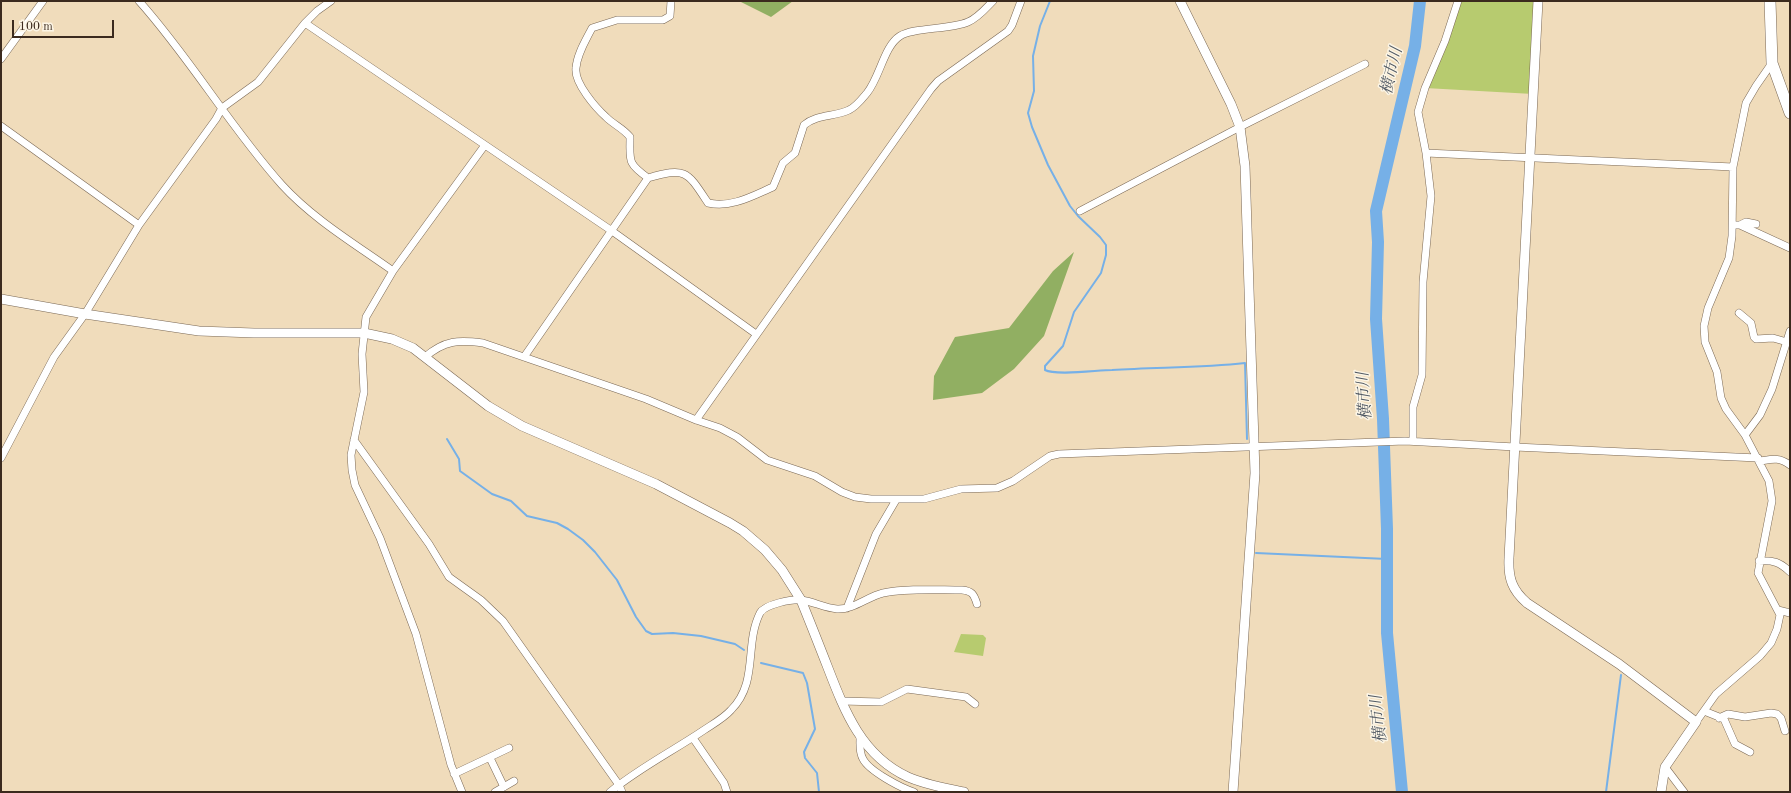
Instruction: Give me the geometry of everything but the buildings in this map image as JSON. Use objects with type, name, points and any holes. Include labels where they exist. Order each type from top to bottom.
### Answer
[{"type":"main road","points":[[1770,1],[1772,63],[1790,113]]},
{"type":"street","points":[[1,59],[43,1]]},
{"type":"street","points":[[139,1],[169,37],[221,110],[282,185],[296,199],[331,227],[392,271]]},
{"type":"street","points":[[1,458],[54,357],[85,314],[139,226],[221,110],[258,82],[305,23],[317,11],[331,1]]},
{"type":"street","points":[[648,178],[634,168],[630,160],[630,137],[625,131],[608,119],[594,104],[580,83],[576,67],[592,28],[617,20],[663,20],[670,16],[671,1]]},
{"type":"street","points":[[524,357],[648,178],[671,172],[685,174],[691,178],[708,203],[720,205],[738,202],[773,187],[783,163],[795,153],[804,125],[815,119],[849,110],[855,106],[868,92],[878,77],[889,47],[900,36],[913,32],[957,26],[969,22],[993,1]]},
{"type":"street","points":[[696,420],[931,89],[938,81],[1008,31],[1012,25],[1021,1]]},
{"type":"street","points":[[1180,1],[1231,104],[1240,127],[1245,166],[1256,473],[1233,792]]},
{"type":"street","points":[[1413,441],[1413,408],[1422,375],[1423,282],[1431,196],[1426,153],[1418,112],[1445,41],[1458,1]]},
{"type":"street","points":[[1538,1],[1509,570],[1513,588],[1518,596],[1618,664],[1696,722]]},
{"type":"street","points":[[305,23],[612,231],[756,334]]},
{"type":"street","points":[[1661,792],[1665,767],[1716,694],[1760,656],[1771,643],[1777,629],[1780,614],[1758,573],[1759,561],[1772,501],[1769,481],[1745,435],[1726,409],[1721,398],[1717,372],[1705,342],[1704,326],[1708,308],[1729,258],[1736,225],[1733,167],[1746,103],[1772,63]]},
{"type":"street","points":[[1080,211],[1240,127],[1365,64]]},
{"type":"street","points":[[1,126],[139,226]]},
{"type":"street","points":[[462,792],[454,774],[416,634],[380,538],[355,485],[351,455],[364,392],[362,354],[366,317],[392,271],[485,145]]},
{"type":"street","points":[[1426,153],[1733,167]]},
{"type":"street","points":[[1736,225],[1746,222],[1756,224]]},
{"type":"street","points":[[1736,225],[1790,248]]},
{"type":"street","points":[[1,299],[85,314],[192,330],[223,332],[364,333],[379,335],[402,342],[425,356],[488,406],[522,426],[656,484],[743,531],[765,550],[782,570],[801,600],[841,701],[860,738],[879,758],[908,777],[964,792]]},
{"type":"street","points":[[1739,313],[1751,323],[1754,337],[1773,338],[1787,343]]},
{"type":"street","points":[[1745,435],[1760,415],[1772,389],[1790,331]]},
{"type":"street","points":[[425,356],[436,347],[446,343],[468,341],[483,343],[646,399],[696,420],[730,432],[767,460],[815,476],[842,492],[855,497],[871,500],[924,499],[961,489],[998,488],[1013,481],[1050,456],[1059,454],[1361,441],[1405,440],[1759,460],[1776,458],[1789,463]]},
{"type":"street","points":[[354,440],[428,544],[449,577],[481,600],[503,621],[619,785],[622,792]]},
{"type":"street","points":[[847,608],[876,534],[896,500]]},
{"type":"street","points":[[1759,561],[1774,560],[1790,572]]},
{"type":"street","points":[[610,792],[693,738],[731,710],[744,692],[748,679],[751,645],[760,614],[763,609],[770,604],[801,600],[837,609],[847,608],[881,594],[914,590],[970,591],[977,604]]},
{"type":"street","points":[[1778,610],[1790,613]]},
{"type":"street","points":[[841,701],[881,702],[907,690],[966,697],[975,704]]},
{"type":"street","points":[[1704,711],[1724,719],[1735,744],[1750,752]]},
{"type":"street","points":[[1719,718],[1728,714],[1745,717],[1771,713],[1777,714],[1781,718],[1785,731]]},
{"type":"street","points":[[693,738],[724,783],[727,792]]},
{"type":"street","points":[[860,738],[859,749],[863,760],[878,773],[914,792]]},
{"type":"street","points":[[454,774],[509,748]]},
{"type":"street","points":[[490,758],[504,787]]},
{"type":"street","points":[[1665,767],[1684,792]]},
{"type":"street","points":[[495,792],[514,781]]},
{"type":"green space","points":[[739,1],[793,1],[771,17]]},
{"type":"green space","points":[[1458,1],[1538,1],[1533,94],[1425,88]]},
{"type":"green space","points":[[1074,252],[1044,336],[1014,369],[982,393],[933,400],[934,376],[955,337],[1009,328],[1053,271]]},
{"type":"green space","points":[[961,634],[983,635],[986,638],[983,656],[954,652]]},
{"type":"waterway","points":[[1050,1],[1040,26],[1033,56],[1034,91],[1028,113],[1032,127],[1048,165],[1070,206],[1106,245],[1106,255],[1101,273],[1074,312],[1063,346],[1045,366],[1045,370],[1050,372],[1067,373],[1245,363],[1247,439]]},
{"type":"waterway","name":"横市川","points":[[1402,792],[1387,633],[1387,529],[1383,419],[1376,319],[1378,242],[1376,211],[1415,46],[1420,1]]},
{"type":"waterway","points":[[447,439],[459,459],[460,471],[492,494],[511,501],[527,516],[557,523],[583,540],[595,552],[617,580],[636,617],[646,631],[652,634],[673,633],[701,636],[735,644],[744,650]]},
{"type":"waterway","points":[[1256,553],[1387,559]]},
{"type":"waterway","points":[[761,663],[803,673],[807,683],[815,729],[804,752],[805,758],[817,773],[819,792]]},
{"type":"waterway","points":[[1606,792],[1621,675]]}]
